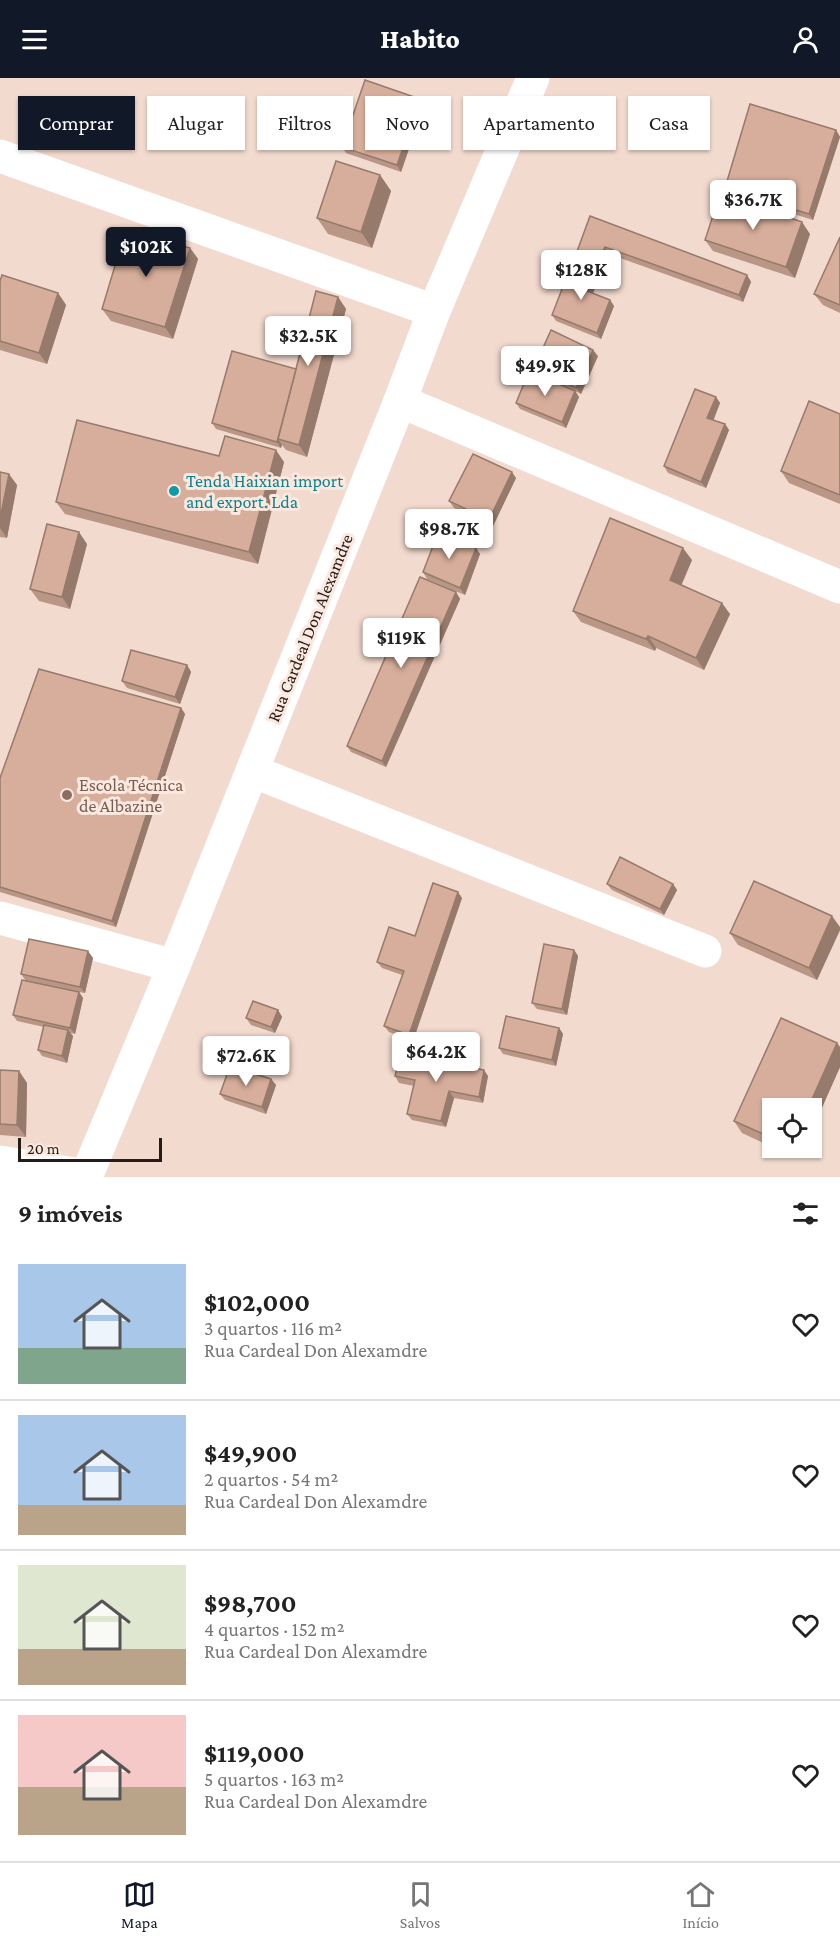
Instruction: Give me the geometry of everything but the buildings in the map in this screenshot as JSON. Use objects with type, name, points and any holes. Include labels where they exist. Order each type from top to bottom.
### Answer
[{"type":"street","name":"Rua Cardeal Don Alexamdre","points":[[87,1176],[174,966],[434,311],[532,78]]},
{"type":"street","points":[[0,156],[434,311]]},
{"type":"street","points":[[400,401],[840,587]]},
{"type":"street","points":[[252,771],[705,951]]},
{"type":"street","points":[[0,918],[174,966]]},
{"type":"street","points":[[0,1162],[87,1176]]},
{"type":"place","name":"Tenda Haixian import and export. Lda","points":[[174,491]]},
{"type":"place","name":"Escola Técnica de Albazine","points":[[67,795]]}]
